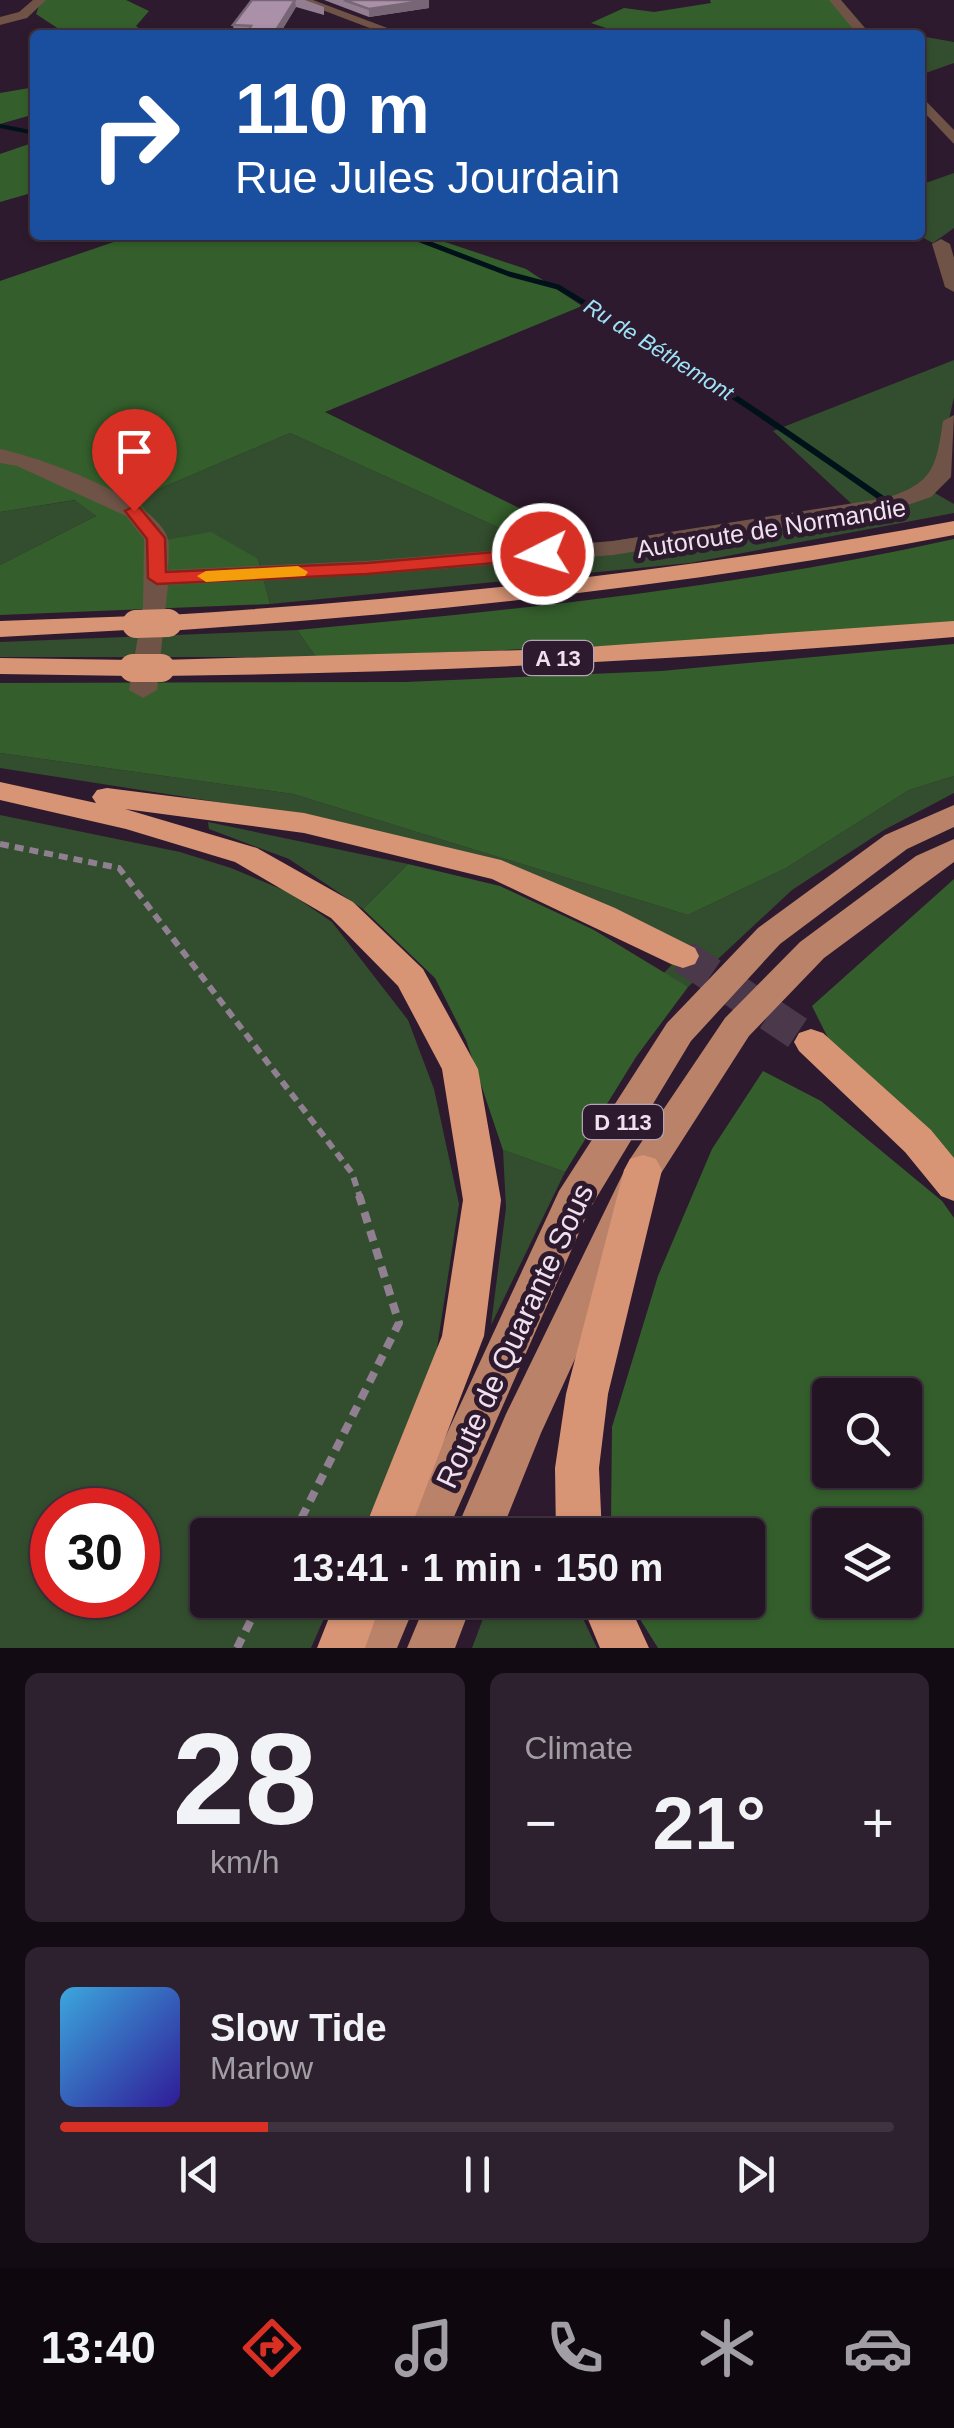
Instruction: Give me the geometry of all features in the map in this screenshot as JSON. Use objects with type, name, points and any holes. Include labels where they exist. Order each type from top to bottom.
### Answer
[{"type":"highway","name":"Autoroute de Normandie","points":[[0,628],[168,623],[526,594],[728,568],[954,528]]},
{"type":"highway","name":"A 13","points":[[0,666],[138,679],[160,668],[585,657],[954,630]]},
{"type":"highway","points":[[0,783],[304,824],[501,871],[683,956]]},
{"type":"highway","points":[[0,792],[131,820],[246,854],[342,910],[411,978],[460,1069],[482,1200],[463,1336],[392,1518]]},
{"type":"highway","points":[[810,1042],[918,1141],[954,1185]]},
{"type":"highway","points":[[578,1518],[577,1468],[587,1394],[643,1170]]},
{"type":"highway","points":[[340,1648],[352,1618]]},
{"type":"highway","points":[[612,1618],[626,1648]]},
{"type":"main road","name":"Route de Quarante Sous","points":[[430,1518],[573,1202],[679,1032],[769,936],[896,842],[954,815]]},
{"type":"main road","name":"Route de Quarante Sous","points":[[484,1518],[521,1428],[643,1170],[736,1027],[812,950],[927,862],[954,850]]},
{"type":"main road","points":[[372,1648],[386,1618]]},
{"type":"main road","points":[[431,1648],[443,1618]]},
{"type":"street","points":[[0,21],[23,16],[40,0]]},
{"type":"street","points":[[302,0],[386,30]]},
{"type":"street","points":[[834,0],[861,30]]},
{"type":"street","points":[[925,104],[954,139]]},
{"type":"street","points":[[948,238],[954,288]]},
{"type":"street","points":[[157,578],[367,568],[613,548],[890,504],[925,494],[938,482],[948,464],[954,421]]},
{"type":"street","points":[[0,456],[24,461],[134,511],[156,538],[157,578],[138,679]]},
{"type":"path","points":[[0,844],[119,868],[352,1173],[399,1323],[302,1518]]},
{"type":"path","points":[[237,1648],[252,1618]]},
{"type":"green space","points":[[41,0],[126,0],[149,11],[136,26],[141,30],[60,30],[36,14]]},
{"type":"green space","points":[[710,0],[834,0],[864,30],[612,30],[591,23],[624,8],[654,12],[711,3]]},
{"type":"green space","points":[[925,37],[954,42],[954,63],[925,73]]},
{"type":"green space","points":[[30,88],[30,115],[0,124],[0,93]]},
{"type":"green space","points":[[30,144],[30,193],[0,202],[0,154]]},
{"type":"green space","points":[[954,173],[954,228],[933,243],[925,239],[925,183]]},
{"type":"green space","points":[[119,240],[439,240],[526,269],[582,306],[325,412],[594,545],[548,550],[290,433],[138,498],[165,540],[211,532],[258,559],[270,604],[0,615],[0,565],[96,516],[75,500],[0,512],[0,281]]},
{"type":"green space","points":[[954,360],[954,397],[933,492],[954,504],[954,513],[690,563],[270,604],[258,559],[165,541],[138,498],[290,433],[548,550],[855,507],[773,431]]},
{"type":"green space","points":[[76,500],[96,516],[0,565],[0,512]]},
{"type":"green space","points":[[954,539],[954,622],[632,645],[316,657],[297,630],[709,584]]},
{"type":"green space","points":[[297,630],[316,657],[0,657],[0,642]]},
{"type":"green space","points":[[954,644],[954,776],[909,790],[786,868],[688,915],[293,794],[0,753],[0,683],[405,682],[661,671]]},
{"type":"green space","points":[[0,753],[293,794],[688,915],[786,868],[909,790],[954,776],[954,793],[884,830],[792,890],[688,987],[663,974],[687,949],[606,907],[263,809],[0,768]]},
{"type":"green space","points":[[0,815],[180,852],[288,892],[332,922],[408,1020],[434,1089],[459,1204],[433,1374],[369,1518],[190,1518],[190,1618],[324,1618],[311,1648],[0,1648]]},
{"type":"green space","points":[[208,822],[408,864],[363,909],[289,859],[209,829]]},
{"type":"green space","points":[[408,864],[500,886],[594,930],[688,987],[636,1057],[565,1172],[503,1150],[466,1040],[435,978],[363,909]]},
{"type":"green space","points":[[954,879],[954,1165],[828,1038],[812,1006]]},
{"type":"green space","points":[[763,1071],[821,1101],[942,1201],[954,1218],[954,1648],[658,1648],[639,1618],[765,1618],[765,1518],[611,1518],[612,1427],[658,1276],[712,1149]]},
{"type":"green space","points":[[503,1150],[565,1172],[491,1325],[506,1208]]},
{"type":"green space","points":[[483,1618],[583,1618],[597,1648],[472,1648]]},
{"type":"building","points":[[252,0],[295,0],[276,30],[248,30],[251,26],[233,25]]},
{"type":"building","points":[[344,0],[429,0],[369,9]]},
{"type":"waterway","name":"Ru de Béthemont","points":[[0,126],[30,132]]},
{"type":"waterway","name":"Ru de Béthemont","points":[[420,240],[509,274],[558,287],[621,325]]},
{"type":"waterway","name":"Ru de Béthemont","points":[[617,323],[721,388],[890,504]]},
{"type":"tunnel","points":[[683,956],[811,1042]]},
{"type":"slow traffic","points":[[206,576],[298,572]]},
{"type":"route","points":[[134,511],[156,538],[157,578],[367,568],[543,554]]}]
